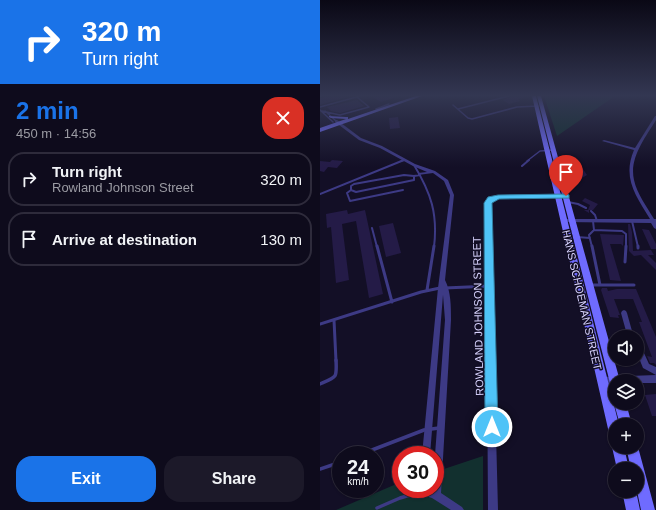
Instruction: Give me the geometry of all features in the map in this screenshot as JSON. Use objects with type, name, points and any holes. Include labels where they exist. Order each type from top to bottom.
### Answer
[{"type":"main road","points":[[322,128],[341,120]]},
{"type":"main road","points":[[322,128],[342,120]]},
{"type":"main road","name":"HANS SCHOEMAN STREET","points":[[542,120],[564,198],[602,381],[611,418]]},
{"type":"main road","name":"HANS SCHOEMAN STREET","points":[[568,221],[577,238],[613,374]]},
{"type":"main road","points":[[634,454],[648,510]]},
{"type":"main road","points":[[630,498],[633,510]]},
{"type":"street","points":[[654,120],[637,150],[632,162],[632,180],[656,227]]},
{"type":"street","points":[[335,122],[358,141],[372,144],[414,165],[434,172],[446,180],[452,195],[427,446]]},
{"type":"street","points":[[604,141],[637,150]]},
{"type":"street","points":[[420,174],[434,172]]},
{"type":"street","name":"ROWLAND JOHNSON STREET","points":[[493,510],[489,201],[498,197],[564,198]]},
{"type":"street","points":[[568,221],[654,221]]},
{"type":"street","points":[[440,446],[448,320],[443,286]]},
{"type":"street","points":[[624,313],[629,330]]},
{"type":"street","points":[[438,331],[447,330]]},
{"type":"street","points":[[644,361],[646,366],[656,371]]},
{"type":"street","points":[[434,370],[445,370]]},
{"type":"street","points":[[644,380],[656,379]]},
{"type":"street","points":[[602,381],[608,381]]},
{"type":"street","points":[[441,498],[459,510]]},
{"type":"lane","points":[[522,166],[539,151],[550,150]]},
{"type":"lane","points":[[320,194],[405,160]]},
{"type":"lane","points":[[414,165],[420,174],[433,206],[436,218],[436,231],[427,290]]},
{"type":"lane","points":[[403,190],[350,201],[347,196],[347,193],[351,190],[351,186],[354,184],[404,175],[414,176],[420,174]]},
{"type":"lane","points":[[351,190],[356,192],[414,180],[414,176]]},
{"type":"lane","points":[[564,198],[586,208]]},
{"type":"lane","points":[[591,211],[596,216],[594,230],[590,233],[590,238],[600,285]]},
{"type":"lane","points":[[632,221],[638,248]]},
{"type":"lane","points":[[372,228],[392,302]]},
{"type":"lane","points":[[594,230],[624,233],[626,236],[624,262]]},
{"type":"lane","points":[[577,238],[590,238]]},
{"type":"lane","points":[[589,285],[634,286]]},
{"type":"lane","points":[[320,324],[443,286],[490,286]]},
{"type":"lane","points":[[320,384],[335,378],[337,375],[334,320]]},
{"type":"lane","points":[[383,446],[429,429],[441,428]]},
{"type":"lane","points":[[320,469],[332,465]]},
{"type":"lane","points":[[377,508],[400,498]]},
{"type":"green space","points":[[552,120],[580,120],[557,136]]},
{"type":"green space","points":[[483,456],[483,510],[336,510],[364,498],[384,498],[384,489],[392,486],[392,498],[444,498],[444,469]]},
{"type":"building","points":[[389,120],[399,120],[400,128],[390,129]]},
{"type":"building","points":[[566,155],[571,155],[575,162],[578,162],[587,175],[582,178],[570,172]]},
{"type":"building","points":[[332,160],[343,161],[337,168],[328,167],[324,172],[320,171],[320,161],[330,162]]},
{"type":"building","points":[[585,198],[598,204],[593,210],[589,210],[589,213],[584,210],[588,210],[590,205],[582,201]]},
{"type":"building","points":[[347,210],[348,214],[365,210],[383,294],[369,298],[356,221],[342,224],[349,280],[336,283],[331,227],[327,228],[326,214]]},
{"type":"building","points":[[393,223],[401,253],[386,257],[379,226]]},
{"type":"building","points":[[628,224],[630,224],[632,232],[633,251],[651,250],[654,255],[648,255],[656,263],[656,270],[641,255],[634,256],[629,251]]},
{"type":"building","points":[[642,229],[649,230],[656,244],[656,249],[651,249]]},
{"type":"building","points":[[600,234],[624,235],[623,246],[621,244],[610,244],[621,281],[610,280]]},
{"type":"building","points":[[602,288],[607,288],[608,291],[617,289],[636,289],[656,337],[656,365],[654,363],[650,363],[647,356],[652,357],[644,335],[644,330],[642,330],[639,322],[642,322],[633,299],[614,299],[620,315],[618,315],[619,318],[610,317],[601,290]]},
{"type":"building","points":[[656,394],[656,416],[652,416],[645,395]]},
{"type":"route","points":[[492,427],[488,203],[490,199],[498,197],[566,196]]}]
